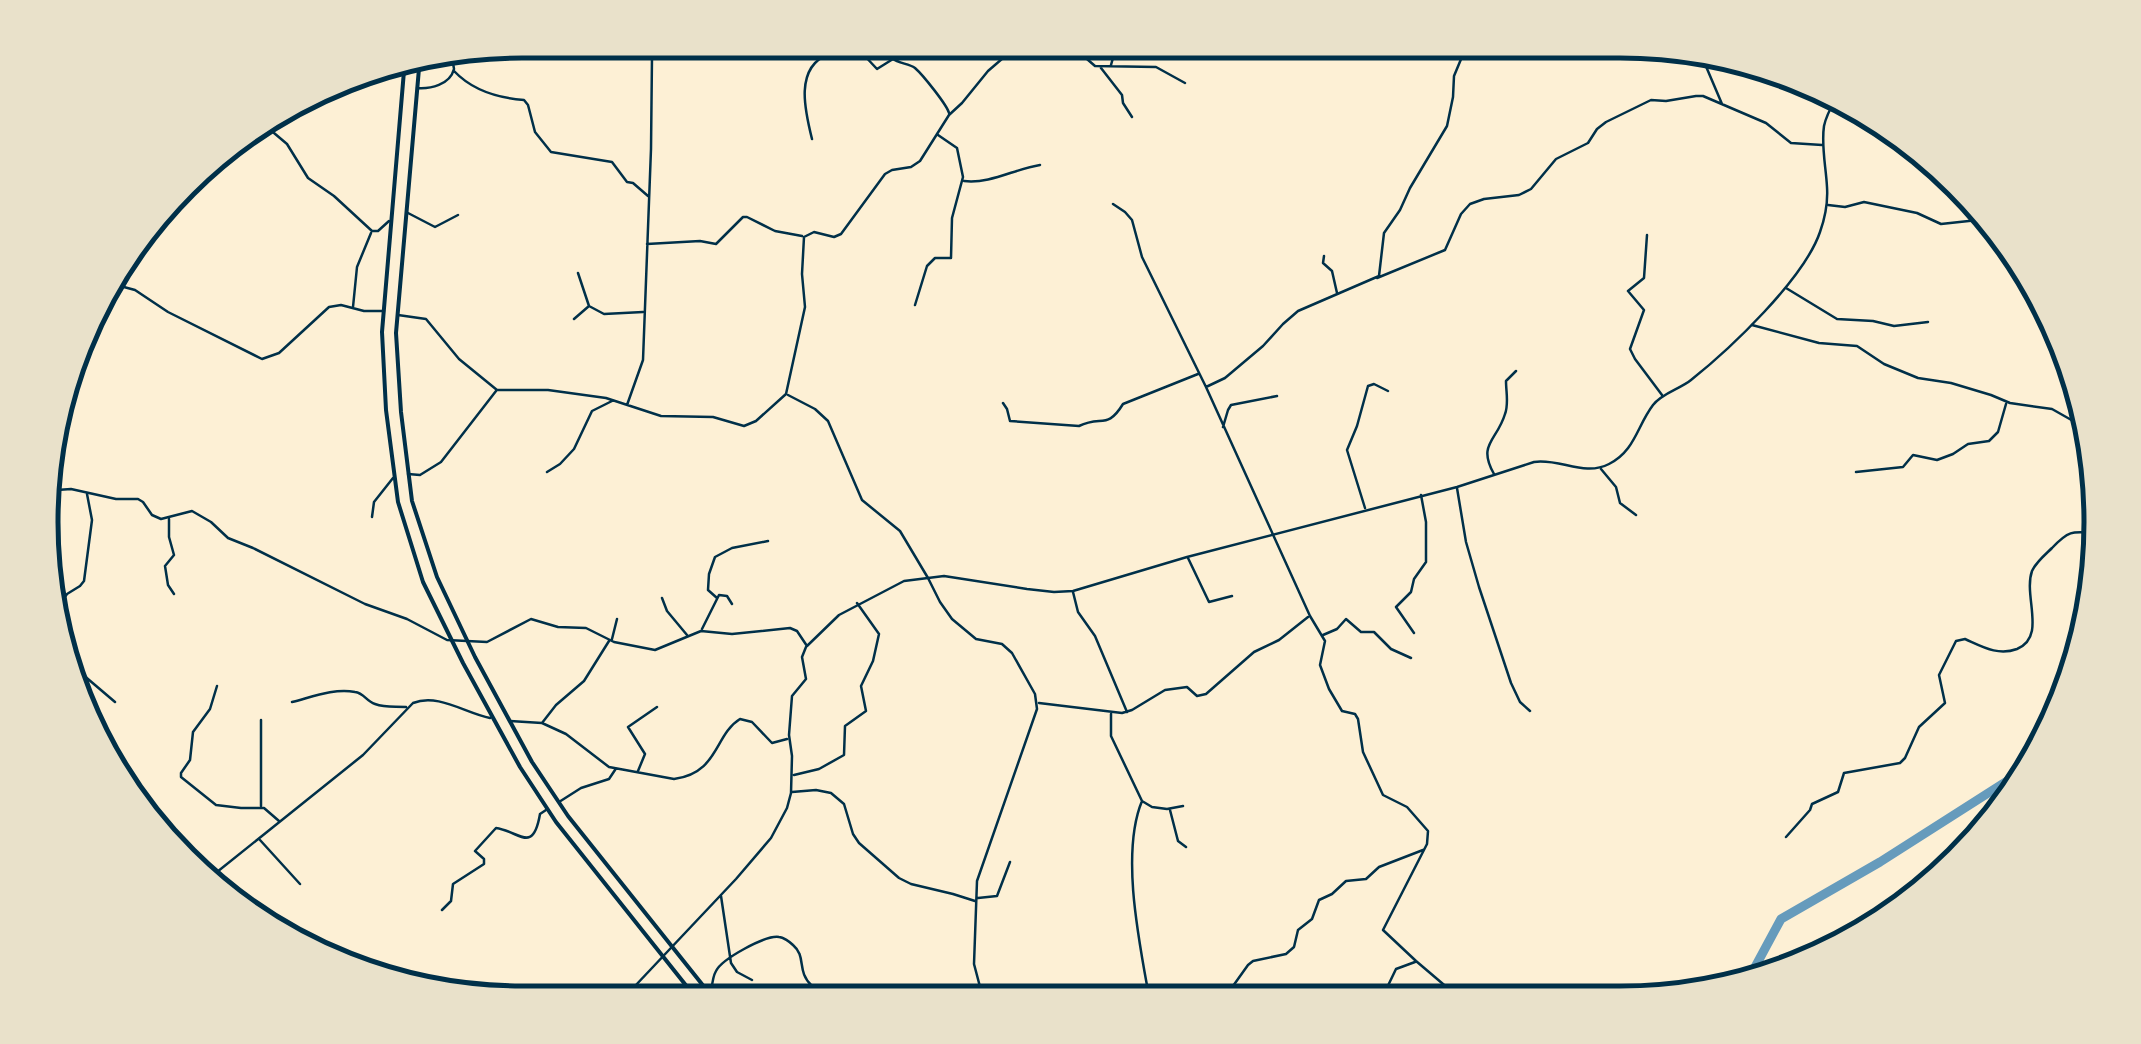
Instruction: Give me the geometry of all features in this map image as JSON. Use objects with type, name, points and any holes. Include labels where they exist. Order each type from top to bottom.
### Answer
[{"type":"main road","points":[[419,69],[396,332],[400,412],[412,501],[437,577],[532,762],[702,986]]},
{"type":"main road","points":[[404,73],[382,332],[386,410],[398,502],[424,582],[520,767],[548,809],[686,986]]},
{"type":"street","points":[[627,405],[643,360],[652,58]]},
{"type":"street","points":[[812,139],[804,86],[810,68],[821,58]]},
{"type":"street","points":[[867,58],[877,69],[892,59],[910,65],[946,104],[949,115]]},
{"type":"street","points":[[398,314],[426,319],[459,359],[496,390],[554,390],[612,400],[661,416],[714,418],[744,426],[756,421],[786,394],[805,306],[804,237],[809,232],[834,237],[841,234],[885,174],[920,161],[949,115],[1003,58]]},
{"type":"street","points":[[1084,58],[1100,67],[1156,68],[1185,84]]},
{"type":"street","points":[[1110,67],[1113,58]]},
{"type":"street","points":[[1377,278],[1384,232],[1447,126],[1455,72],[1461,58]]},
{"type":"street","points":[[453,62],[454,71],[476,88],[524,100],[535,132],[551,152],[612,162],[627,182],[649,197]]},
{"type":"street","points":[[1707,65],[1722,106]]},
{"type":"street","points":[[1100,67],[1122,94],[1132,116]]},
{"type":"street","points":[[417,88],[434,88],[454,71]]},
{"type":"street","points":[[1206,388],[1225,378],[1264,346],[1293,315],[1356,284],[1444,250],[1470,204],[1525,192],[1556,159],[1588,143],[1601,125],[1651,100],[1700,96],[1766,123],[1790,143],[1823,145]]},
{"type":"street","points":[[635,986],[768,842],[787,808],[792,776],[792,696],[806,679],[802,657],[807,646],[835,617],[895,583],[948,576],[1026,590],[1073,591],[1541,461],[1587,470],[1616,460],[1630,448],[1652,407],[1738,340],[1816,242],[1826,205],[1828,184],[1823,145],[1825,122],[1831,109]]},
{"type":"street","points":[[272,131],[286,144],[308,178],[372,231],[378,231],[392,216]]},
{"type":"street","points":[[915,305],[929,263],[935,258],[951,258],[951,222],[963,181],[957,148],[937,134]]},
{"type":"street","points":[[963,181],[991,180],[1040,166]]},
{"type":"street","points":[[1826,205],[1845,207],[1864,202],[1916,213],[1941,224],[1972,221]]},
{"type":"street","points":[[1113,204],[1132,220],[1140,252],[1322,635],[1326,644],[1320,663],[1329,689],[1342,711],[1355,714],[1358,719],[1363,752],[1384,795],[1405,806],[1426,826],[1429,840],[1383,930],[1446,986]]},
{"type":"street","points":[[406,212],[435,228],[458,214]]},
{"type":"street","points":[[647,244],[700,240],[716,244],[743,217],[775,231],[804,237]]},
{"type":"street","points":[[353,308],[358,262],[372,231]]},
{"type":"street","points":[[1647,236],[1644,278],[1628,291],[1644,310],[1630,349],[1663,396]]},
{"type":"street","points":[[1324,256],[1323,263],[1332,271],[1338,294]]},
{"type":"street","points":[[578,272],[589,306],[604,314],[644,312]]},
{"type":"street","points":[[122,287],[135,290],[164,310],[262,359],[279,353],[329,307],[384,311]]},
{"type":"street","points":[[1784,287],[1837,319],[1894,326],[1928,322]]},
{"type":"street","points":[[574,319],[589,306]]},
{"type":"street","points":[[1750,324],[1819,342],[1856,346],[1884,364],[1918,378],[2052,410],[2073,421]]},
{"type":"street","points":[[1495,476],[1486,451],[1504,417],[1506,382],[1516,371]]},
{"type":"street","points":[[1003,403],[1010,421],[1080,426],[1110,420],[1125,403],[1200,374]]},
{"type":"street","points":[[1366,510],[1348,446],[1368,386],[1374,384],[1388,391]]},
{"type":"street","points":[[408,474],[420,475],[441,462],[496,390]]},
{"type":"street","points":[[786,394],[815,409],[828,421],[862,500],[900,531],[945,610],[971,636],[1002,644],[1012,653],[1037,703],[978,876],[974,964],[980,986]]},
{"type":"street","points":[[1223,428],[1231,405],[1277,396]]},
{"type":"street","points":[[547,472],[574,448],[592,411],[612,400]]},
{"type":"street","points":[[1856,472],[1904,466],[1912,454],[1937,460],[1968,444],[1989,441],[1998,432],[2007,402]]},
{"type":"street","points":[[1600,468],[1616,487],[1620,503],[1636,515]]},
{"type":"street","points":[[372,517],[374,502],[394,477]]},
{"type":"street","points":[[1457,487],[1479,588],[1511,683],[1520,702],[1530,711]]},
{"type":"street","points":[[58,491],[140,500],[156,518],[192,512],[211,522],[228,538],[452,641],[491,640],[531,619],[558,627],[586,628],[610,640],[656,650],[701,631],[732,634],[794,629],[807,646]]},
{"type":"street","points":[[64,598],[84,581],[92,520],[87,492]]},
{"type":"street","points":[[1414,633],[1396,606],[1411,592],[1414,579],[1426,562],[1426,522],[1420,495]]},
{"type":"street","points":[[169,518],[174,555],[165,566],[174,594]]},
{"type":"street","points":[[1786,838],[1812,804],[1838,792],[1844,773],[1900,763],[1921,724],[1945,703],[1939,675],[1956,642],[1966,638],[1995,652],[2012,651],[2028,643],[2032,635],[2030,592],[2034,568],[2059,541],[2072,532],[2083,533]]},
{"type":"street","points":[[717,598],[708,590],[715,557],[734,548],[768,541]]},
{"type":"street","points":[[1188,557],[1209,602],[1232,596]]},
{"type":"street","points":[[1073,591],[1078,612],[1095,636],[1128,712]]},
{"type":"street","points":[[701,631],[718,595],[727,596],[732,604]]},
{"type":"street","points":[[662,598],[667,611],[688,636]]},
{"type":"street","points":[[792,776],[818,769],[844,755],[845,726],[866,711],[861,686],[873,662],[879,634],[857,603]]},
{"type":"street","points":[[1037,703],[1112,713],[1128,712],[1171,689],[1186,686],[1196,696],[1206,694],[1254,652],[1279,640],[1310,616]]},
{"type":"street","points":[[542,724],[556,705],[584,681],[610,640],[617,618]]},
{"type":"street","points":[[1322,635],[1337,629],[1346,619],[1361,632],[1374,632],[1390,648],[1412,658]]},
{"type":"street","points":[[82,672],[115,702]]},
{"type":"street","points":[[217,686],[210,708],[193,732],[190,760],[181,777],[216,805],[260,807],[280,822]]},
{"type":"street","points":[[292,702],[342,691],[360,692],[370,702],[389,707],[408,707]]},
{"type":"street","points":[[217,872],[372,746],[408,707],[420,700],[434,700],[493,718]]},
{"type":"street","points":[[637,772],[644,754],[628,727],[657,707]]},
{"type":"street","points":[[1112,713],[1111,736],[1142,801],[1152,807],[1182,806]]},
{"type":"street","points":[[510,722],[542,724],[572,736],[603,763],[615,768],[674,779],[712,759],[731,725],[740,719],[752,722],[772,743],[789,738]]},
{"type":"street","points":[[260,807],[261,720]]},
{"type":"street","points":[[559,802],[581,788],[608,779],[615,768]]},
{"type":"street","points":[[791,792],[831,793],[844,804],[859,843],[911,884],[976,900],[997,896],[1010,862]]},
{"type":"street","points":[[1142,801],[1132,854],[1148,986]]},
{"type":"street","points":[[442,910],[451,901],[453,884],[484,864],[475,851],[496,828],[530,838],[537,832],[540,814],[548,809]]},
{"type":"street","points":[[1170,809],[1178,841],[1186,846]]},
{"type":"street","points":[[259,838],[300,884]]},
{"type":"street","points":[[1234,986],[1253,961],[1286,954],[1294,947],[1298,930],[1312,919],[1320,900],[1346,881],[1366,879],[1379,867],[1424,850]]},
{"type":"street","points":[[721,895],[730,963],[752,980]]},
{"type":"street","points":[[712,986],[716,970],[730,958],[757,943],[780,937],[797,949],[802,976],[812,986]]},
{"type":"street","points":[[1388,986],[1396,969],[1416,961]]},
{"type":"waterway","points":[[1756,966],[1781,919],[2002,784]]}]
